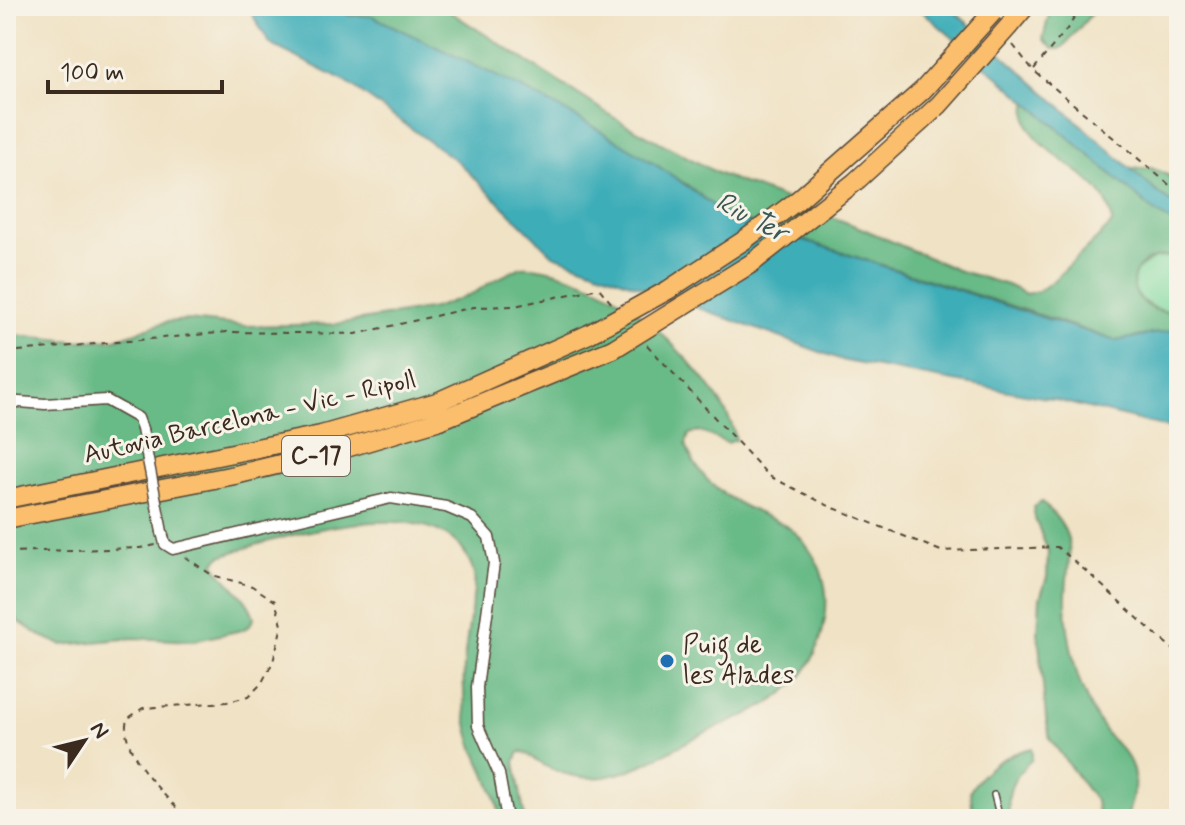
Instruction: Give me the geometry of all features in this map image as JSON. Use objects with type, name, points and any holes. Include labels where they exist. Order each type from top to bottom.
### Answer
[{"type":"highway","name":"Autovia Barcelona - Vic - Ripoll","points":[[6,519],[235,475],[339,450],[440,420],[613,349],[752,263],[855,182],[939,105],[1026,6]]},
{"type":"highway","name":"Autovia Barcelona - Vic - Ripoll","points":[[6,499],[321,435],[423,406],[589,334],[668,290],[743,241],[798,200],[923,90],[996,9]]},
{"type":"street","points":[[6,401],[45,404],[106,400],[138,418],[162,532],[169,546],[391,498],[446,507],[472,518],[489,537],[494,563],[477,687],[478,726],[499,774],[507,819]]},
{"type":"lane","points":[[994,795],[1000,819]]},
{"type":"path","points":[[1082,6],[1033,70],[1179,193]]},
{"type":"path","points":[[6,352],[228,332],[356,334],[474,307],[514,306],[599,288],[617,310]]},
{"type":"path","points":[[645,344],[769,476],[829,506],[941,551],[1057,547],[1179,654]]},
{"type":"path","points":[[6,552],[169,546],[212,575],[252,586],[275,601],[282,625],[273,662],[261,684],[248,697],[227,702],[143,708],[127,719],[124,729],[131,749],[145,771],[187,819]]},
{"type":"green space","points":[[333,6],[441,6],[618,120],[719,174],[861,228],[957,270],[1026,294],[1039,291],[1053,281],[1112,224],[1109,208],[1101,194],[1038,139],[1028,123],[1027,101],[1154,211],[1179,227],[1179,256],[1154,258],[1146,262],[1139,267],[1133,280],[1136,294],[1148,306],[1159,311],[1179,313],[1179,329],[1116,341],[724,215],[686,184],[372,16],[350,16]]},
{"type":"green space","points":[[1051,6],[1098,6],[1065,45],[1053,49],[1043,39]]},
{"type":"green space","points":[[1151,168],[1179,180],[1179,208],[1130,169]]},
{"type":"green space","points":[[1179,256],[1179,313],[1145,303],[1135,290],[1134,272],[1154,258]]},
{"type":"green space","points":[[521,267],[556,272],[615,296],[650,323],[688,360],[719,401],[736,440],[727,443],[699,431],[689,434],[686,444],[691,457],[716,488],[794,532],[815,558],[826,591],[825,620],[817,649],[802,675],[783,694],[641,766],[604,777],[587,778],[562,773],[519,752],[515,762],[525,819],[500,819],[496,798],[474,749],[465,709],[464,669],[474,575],[460,546],[434,530],[401,522],[362,523],[283,537],[221,556],[214,563],[242,596],[254,618],[242,630],[193,641],[134,638],[62,645],[39,635],[12,617],[6,617],[6,334],[74,341],[115,339],[166,322],[188,320],[245,326],[337,324],[434,308],[474,293]]},
{"type":"green space","points":[[1042,502],[1068,538],[1067,620],[1078,678],[1096,717],[1133,769],[1134,788],[1127,819],[1099,819],[1096,802],[1050,739],[1038,632],[1048,551],[1033,507]]},
{"type":"green space","points":[[1032,748],[1032,759],[1019,773],[1009,793],[1010,819],[974,819],[970,791],[982,775],[996,763]]},
{"type":"water","points":[[247,6],[333,6],[350,16],[372,16],[509,82],[600,131],[686,185],[725,215],[1116,341],[1179,329],[1179,430],[1047,398],[845,361],[553,255],[458,162],[346,82],[270,44]]},
{"type":"water","points":[[916,6],[947,6],[955,12],[1159,194],[1179,208],[1179,227],[1154,211]]},
{"type":"place","name":"Puig de les Alades","points":[[667,661]]},
{"type":"water label","name":"Riu Ter","points":[[751,218]]}]
